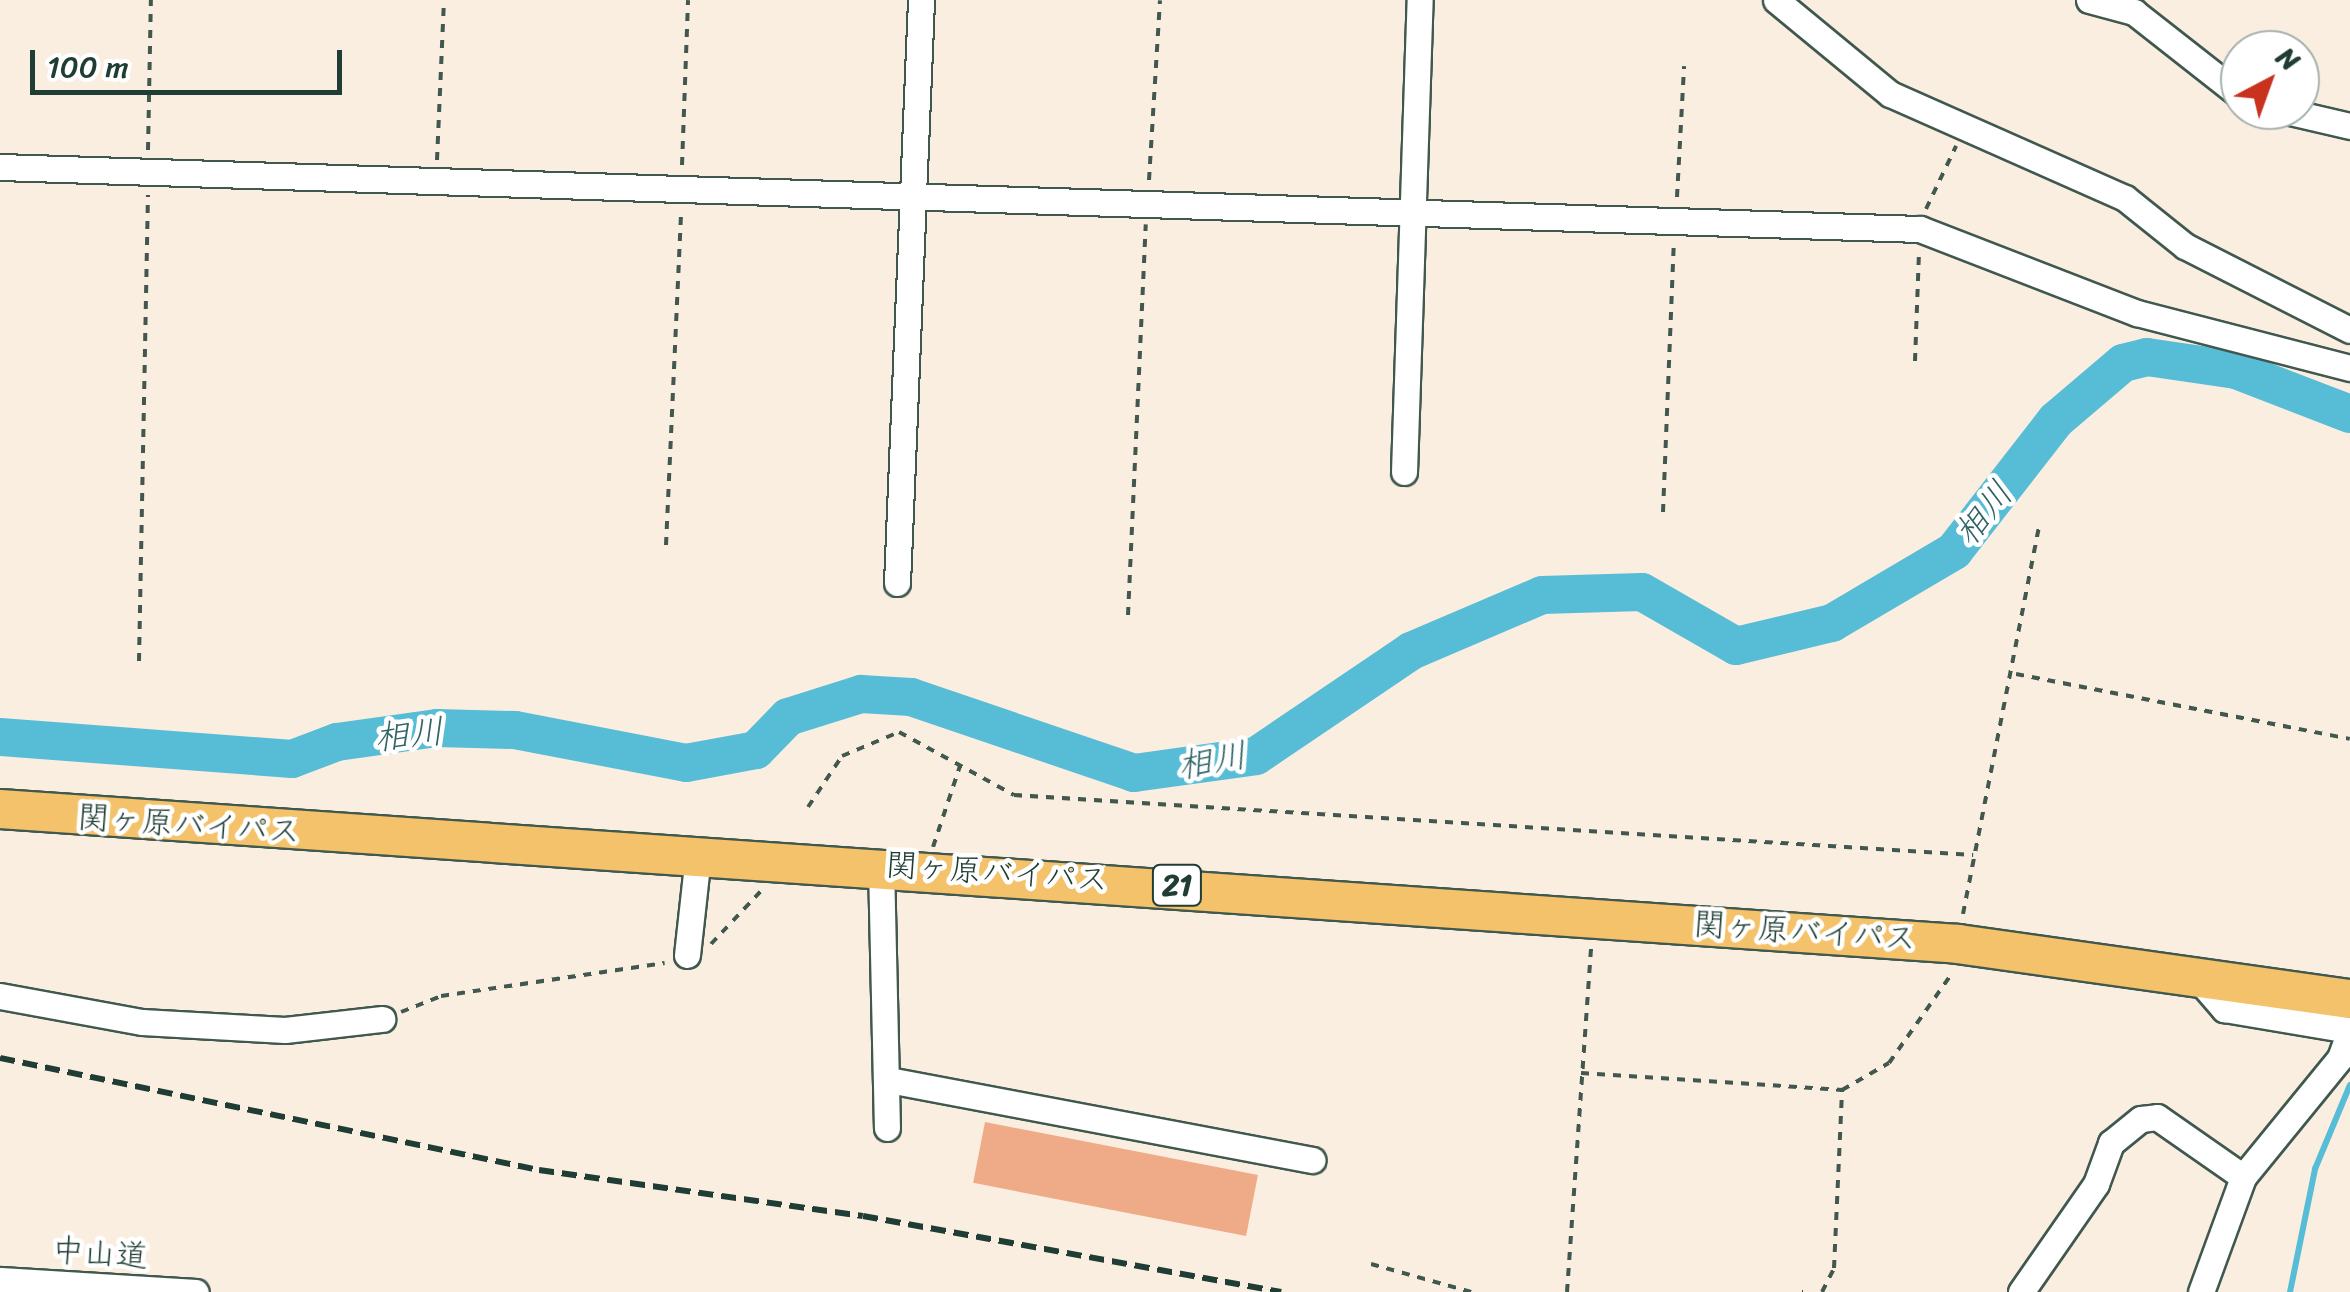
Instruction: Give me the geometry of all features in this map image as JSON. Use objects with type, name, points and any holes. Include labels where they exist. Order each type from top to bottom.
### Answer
[{"type":"highway","name":"関ヶ原バイパス","points":[[0,809],[698,856],[926,866],[1958,944],[2191,970],[2350,999]]},
{"type":"street","points":[[896,583],[921,0]]},
{"type":"street","points":[[1404,472],[1417,212],[1420,0]]},
{"type":"street","points":[[1776,0],[1890,94],[2126,198],[2184,246],[2350,330]]},
{"type":"street","points":[[2089,0],[2138,6],[2220,78]]},
{"type":"street","points":[[2320,119],[2350,126]]},
{"type":"street","points":[[0,167],[436,186],[1147,208],[1417,212],[1675,225],[1920,229],[2137,313],[2350,368]]},
{"type":"street","points":[[687,955],[698,856]]},
{"type":"street","points":[[882,864],[890,1080],[887,1128]]},
{"type":"street","points":[[2191,970],[2224,1009],[2350,1030],[2340,1058],[2243,1177],[2200,1292]]},
{"type":"street","points":[[0,996],[142,1022],[285,1030],[382,1019]]},
{"type":"street","points":[[890,1080],[1313,1160]]},
{"type":"street","points":[[2022,1292],[2096,1184],[2111,1143],[2149,1114],[2243,1177]]},
{"type":"street","name":"中山道","points":[[0,1280],[196,1292]]},
{"type":"path","points":[[139,661],[152,0]]},
{"type":"path","points":[[436,186],[444,0]]},
{"type":"path","points":[[666,545],[688,0]]},
{"type":"path","points":[[1128,615],[1160,0]]},
{"type":"path","points":[[1663,512],[1684,66]]},
{"type":"path","points":[[1580,1073],[1842,1090],[1889,1063],[1952,979],[1973,856],[2016,674],[2039,526]]},
{"type":"path","points":[[2016,674],[2350,739]]},
{"type":"path","points":[[808,807],[822,778],[865,740],[900,732],[1014,795],[1973,856]]},
{"type":"path","points":[[926,866],[960,766]]},
{"type":"path","points":[[382,1019],[441,996],[640,972],[687,955],[732,930],[764,883]]},
{"type":"path","points":[[1567,1292],[1593,916]]},
{"type":"path","points":[[1822,1292],[1834,1268],[1842,1090]]},
{"type":"path","points":[[1371,1264],[1471,1292]]},
{"type":"building","points":[[985,1122],[1258,1175],[1246,1236],[973,1183]]},
{"type":"waterway","name":"相川","points":[[0,737],[292,759],[337,742],[437,728],[515,730],[686,763],[756,750],[788,717],[861,694],[911,697],[1134,773],[1256,756],[1411,651],[1542,595],[1642,592],[1736,646],[1832,623],[1954,551],[2056,420],[2123,363],[2147,357],[2236,370],[2350,414]]},
{"type":"waterway","points":[[2290,1292],[2315,1169],[2350,1085]]},
{"type":"railway","points":[[0,1058],[539,1170],[863,1216],[1281,1292]]}]
